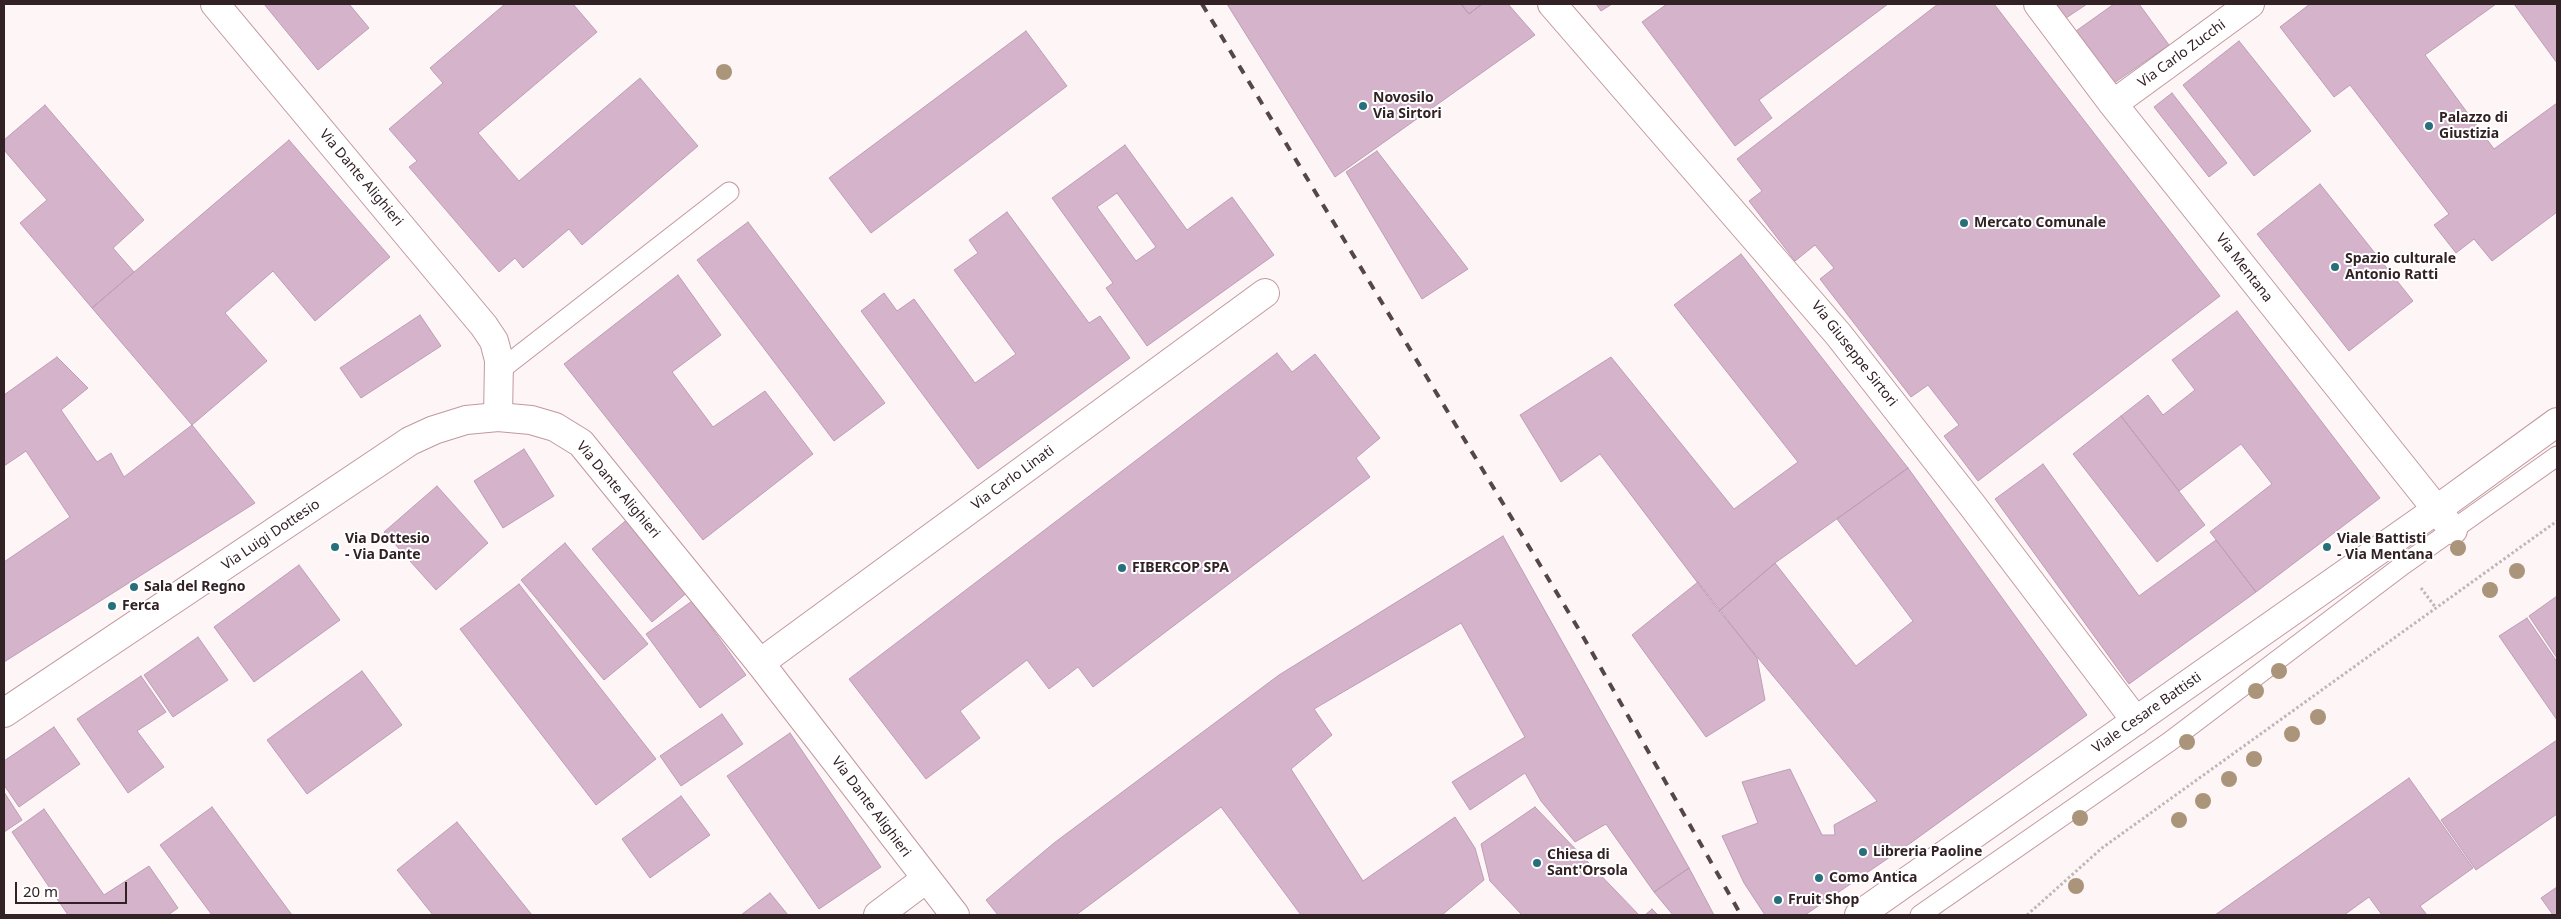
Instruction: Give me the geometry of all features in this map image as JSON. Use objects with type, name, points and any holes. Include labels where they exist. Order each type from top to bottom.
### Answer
[{"type":"street","name":"Via Dante Alighieri","points":[[215,4],[484,326],[494,341],[499,360],[498,417],[531,420],[554,427],[581,443],[760,663],[955,915]]},
{"type":"street","name":"Via Giuseppe Sirtori","points":[[1552,4],[1820,312],[1972,506],[2136,721]]},
{"type":"street","name":"Via Mentana","points":[[2038,4],[2113,104],[2444,520]]},
{"type":"street","name":"Via Carlo Zucchi","points":[[2113,104],[2250,4]]},
{"type":"street","name":"Via Carlo Linati","points":[[760,663],[1264,293]]},
{"type":"street","name":"Via Luigi Dottesio","points":[[4,713],[410,441],[434,430],[466,420],[498,417]]},
{"type":"street","name":"Viale Cesare Battisti","points":[[1859,915],[2136,721],[2444,520],[2557,422]]},
{"type":"street","points":[[878,915],[926,879]]},
{"type":"lane","points":[[499,371],[729,192]]},
{"type":"lane","points":[[1920,915],[2169,742],[2403,565],[2444,520],[2557,456]]},
{"type":"path","points":[[2027,915],[2102,848],[2557,521]]},
{"type":"building","points":[[264,4],[349,4],[369,28],[318,70]]},
{"type":"building","points":[[505,4],[573,4],[597,32],[478,133],[519,181],[640,78],[698,146],[582,245],[569,229],[523,268],[515,258],[499,272],[409,167],[417,161],[389,129],[443,83],[430,68]]},
{"type":"building","name":"Novosilo Via Sirtori","points":[[1227,4],[1461,4],[1469,14],[1482,4],[1508,4],[1535,35],[1335,177]]},
{"type":"building","points":[[1461,4],[1482,4],[1469,14]]},
{"type":"building","points":[[1596,4],[1612,4],[1601,11]]},
{"type":"building","points":[[1667,4],[1888,4],[1759,100],[1772,118],[1735,146],[1642,22]]},
{"type":"building","name":"Mercato Comunale","points":[[1938,4],[1994,4],[2220,296],[1978,481],[1944,436],[1959,425],[1928,385],[1911,397],[1820,279],[1834,268],[1815,245],[1795,261],[1749,201],[1762,191],[1737,159]]},
{"type":"building","points":[[2056,4],[2087,4],[2066,18]]},
{"type":"building","points":[[2114,4],[2139,4],[2169,45],[2114,83],[2076,31]]},
{"type":"building","name":"Palazzo di Giustizia","points":[[2310,4],[2496,4],[2425,55],[2494,149],[2557,103],[2557,212],[2492,261],[2474,239],[2456,253],[2434,225],[2449,214],[2350,85],[2334,97],[2280,27]]},
{"type":"building","points":[[2514,4],[2557,4],[2557,63]]},
{"type":"building","points":[[1026,31],[1067,86],[871,233],[829,178]]},
{"type":"building","points":[[2239,41],[2311,131],[2254,176],[2183,85]]},
{"type":"building","points":[[2172,93],[2227,163],[2209,177],[2154,107]]},
{"type":"building","points":[[45,105],[144,220],[113,248],[134,272],[92,308],[20,223],[47,200],[4,150],[4,140]]},
{"type":"building","points":[[289,140],[390,257],[315,321],[273,271],[225,313],[267,361],[192,425],[92,308]]},
{"type":"building","points":[[1125,145],[1187,230],[1232,197],[1274,255],[1147,346],[1106,288],[1113,283],[1052,198]],"holes":[[[1117,193],[1156,247],[1136,261],[1097,207]]]},
{"type":"building","points":[[1377,151],[1468,269],[1422,299],[1346,172]]},
{"type":"building","name":"Spazio culturale Antonio Ratti","points":[[2320,184],[2413,301],[2349,351],[2257,234]]},
{"type":"building","points":[[1007,212],[1089,323],[1100,316],[1130,358],[978,469],[861,311],[884,293],[897,311],[914,299],[975,383],[1016,354],[954,270],[978,253],[969,240]]},
{"type":"building","points":[[748,222],[885,403],[834,441],[697,260]]},
{"type":"building","points":[[1741,254],[1908,468],[1775,563],[1719,611],[1600,454],[1561,482],[1520,415],[1611,357],[1734,509],[1798,462],[1674,305]]},
{"type":"building","points":[[678,275],[721,335],[672,372],[713,427],[765,391],[813,454],[703,540],[564,364]]},
{"type":"building","points":[[2237,311],[2380,498],[2256,592],[2210,532],[2272,484],[2241,444],[2179,491],[2121,416],[2148,395],[2163,415],[2195,390],[2172,360]]},
{"type":"building","points":[[420,315],[441,346],[361,398],[340,368]]},
{"type":"building","name":"FIBERCOP SPA","points":[[1277,353],[1292,372],[1315,354],[1380,438],[1356,458],[1370,477],[1093,687],[1078,667],[1049,689],[1027,660],[960,711],[980,738],[926,779],[849,679]]},
{"type":"building","points":[[57,357],[88,388],[61,410],[97,462],[111,453],[124,477],[192,425],[255,503],[4,662],[4,562],[70,517],[26,451],[4,466],[4,395]]},
{"type":"building","points":[[2121,416],[2205,525],[2157,562],[2073,454]]},
{"type":"building","points":[[524,449],[554,496],[503,528],[474,481]]},
{"type":"building","points":[[2043,464],[2139,596],[2216,540],[2256,592],[2129,684],[1995,499]]},
{"type":"building","points":[[1908,468],[2087,715],[1912,842],[1805,915],[1765,915],[1744,883],[1722,836],[1758,823],[1742,782],[1790,769],[1822,835],[1835,835],[1834,825],[1877,801],[1719,611],[1775,563],[1856,666],[1913,621],[1837,519]]},
{"type":"building","points":[[437,486],[488,543],[436,590],[384,532]]},
{"type":"building","points":[[629,518],[689,591],[652,622],[592,549]]},
{"type":"building","points":[[1503,536],[1689,868],[1654,892],[1606,824],[1575,842],[1541,801],[1525,773],[1470,810],[1452,782],[1525,737],[1461,623],[1314,709],[1332,735],[1291,769],[1363,881],[1455,817],[1475,848],[1484,880],[1442,915],[1301,915],[1221,807],[1076,915],[998,915],[986,900],[1054,843],[1279,675]]},
{"type":"building","points":[[565,543],[648,644],[604,680],[521,580]]},
{"type":"building","points":[[299,565],[340,620],[254,682],[214,627]]},
{"type":"building","points":[[1698,582],[1757,658],[1765,700],[1706,737],[1632,635]]},
{"type":"building","points":[[519,584],[656,759],[596,805],[460,629]]},
{"type":"building","points":[[2557,596],[2557,658],[2529,616]]},
{"type":"building","points":[[692,601],[746,675],[700,708],[646,634]]},
{"type":"building","points":[[2527,618],[2557,662],[2557,720],[2499,636]]},
{"type":"building","points":[[198,637],[228,680],[173,717],[144,675]]},
{"type":"building","points":[[362,671],[402,725],[307,794],[267,740]]},
{"type":"building","points":[[141,676],[166,712],[137,731],[164,767],[128,793],[77,719]]},
{"type":"building","points":[[722,714],[743,744],[681,786],[660,756]]},
{"type":"building","points":[[54,727],[80,764],[19,807],[4,785],[4,761]]},
{"type":"building","points":[[790,733],[881,867],[819,909],[727,776]]},
{"type":"building","points":[[2557,740],[2557,814],[2476,870],[2441,820]]},
{"type":"building","points":[[2409,778],[2473,868],[2420,906],[2427,915],[2382,915],[2369,897],[2344,915],[2215,915]]},
{"type":"building","points":[[4,792],[22,820],[4,832]]},
{"type":"building","points":[[681,796],[710,835],[650,878],[622,839]]},
{"type":"building","points":[[212,807],[292,915],[212,915],[160,845]]},
{"type":"building","name":"Chiesa di Sant'Orsola","points":[[1535,807],[1639,915],[1522,915],[1490,881],[1481,844]]},
{"type":"building","points":[[44,809],[104,895],[149,866],[178,908],[168,915],[68,915],[12,832]]},
{"type":"building","points":[[457,822],[532,915],[433,915],[397,870]]},
{"type":"building","points":[[1689,868],[1714,915],[1673,915],[1654,892]]},
{"type":"building","points":[[2557,887],[2557,915],[2553,915],[2541,898]]},
{"type":"building","points":[[770,893],[788,915],[741,915]]},
{"type":"building","name":"Chiesa di Sant'Orsola","points":[[1652,909],[1658,915],[1645,915]]},
{"type":"railway","points":[[1202,4],[1581,633],[1741,915]]},
{"type":"place","name":"Novosilo Via Sirtori","points":[[1363,106]]},
{"type":"place","name":"Palazzo di Giustizia","points":[[2429,126]]},
{"type":"place","name":"Mercato Comunale","points":[[1964,223]]},
{"type":"place","name":"Spazio culturale Antonio Ratti","points":[[2335,267]]},
{"type":"place","name":"Via Dottesio - Via Dante","points":[[335,547]]},
{"type":"place","name":"Viale Battisti - Via Mentana","points":[[2327,547]]},
{"type":"place","name":"FIBERCOP SPA","points":[[1122,568]]},
{"type":"place","name":"Sala del Regno","points":[[134,587]]},
{"type":"place","name":"Ferca","points":[[112,606]]},
{"type":"place","name":"Libreria Paoline","points":[[1863,852]]},
{"type":"place","name":"Chiesa di Sant'Orsola","points":[[1537,863]]},
{"type":"place","name":"Como Antica","points":[[1819,878]]},
{"type":"place","name":"Fruit Shop","points":[[1778,900]]}]
